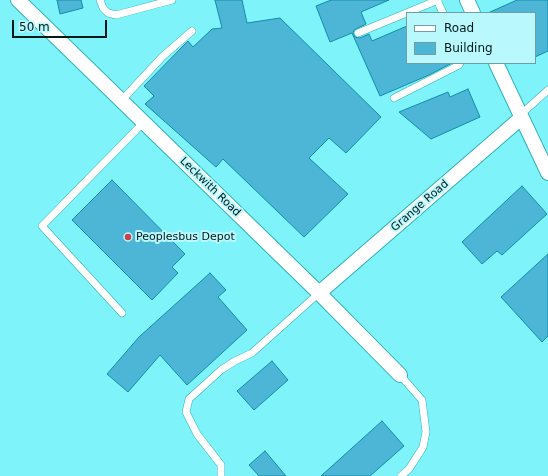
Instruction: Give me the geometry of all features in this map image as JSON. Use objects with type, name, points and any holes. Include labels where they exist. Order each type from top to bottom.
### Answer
[{"type":"street","name":"Leckwith Road","points":[[18,0],[319,293],[400,375]]},
{"type":"street","points":[[467,0],[473,12]]},
{"type":"street","points":[[496,64],[520,117],[548,173]]},
{"type":"street","name":"Grange Road","points":[[319,293],[520,117]]},
{"type":"lane","points":[[100,0],[103,8],[108,14],[116,15],[172,0]]},
{"type":"lane","points":[[408,12],[437,0],[443,12]]},
{"type":"lane","points":[[358,33],[406,13]]},
{"type":"lane","points":[[122,100],[163,56],[192,31]]},
{"type":"lane","points":[[394,98],[460,64]]},
{"type":"lane","points":[[520,117],[548,90]]},
{"type":"lane","points":[[122,313],[42,226],[144,122]]},
{"type":"lane","points":[[221,476],[221,465],[197,434],[186,412],[189,399],[221,370],[252,353],[319,293]]},
{"type":"lane","points":[[400,375],[422,400],[426,432],[423,447],[409,469],[400,476]]},
{"type":"building","points":[[57,0],[81,0],[83,8],[60,14]]},
{"type":"building","points":[[215,0],[242,0],[247,23],[280,18],[381,117],[346,153],[329,138],[309,158],[348,194],[304,237],[223,159],[216,167],[145,104],[154,96],[144,86],[188,41],[193,47],[212,29],[222,28]]},
{"type":"building","points":[[331,0],[389,0],[361,12],[366,24],[354,30],[353,33],[355,37],[360,38],[369,34],[372,41],[406,26],[406,64],[450,64],[429,75],[380,96],[352,33],[330,42],[316,6]]},
{"type":"building","points":[[517,0],[548,0],[548,51],[536,57],[536,12],[490,12]]},
{"type":"building","points":[[468,89],[480,117],[431,139],[399,112],[448,92],[450,97]]},
{"type":"building","name":"Peoplesbus Depot","points":[[112,180],[185,254],[172,267],[178,273],[152,300],[72,220]]},
{"type":"building","points":[[522,186],[547,214],[502,255],[497,251],[482,264],[462,242]]},
{"type":"building","points":[[548,254],[548,336],[542,342],[501,297]]},
{"type":"building","points":[[210,273],[226,290],[218,297],[247,330],[187,385],[160,355],[128,392],[107,374],[139,337]]},
{"type":"building","points":[[272,361],[288,380],[254,410],[237,391]]},
{"type":"building","points":[[382,421],[404,446],[370,476],[321,476]]},
{"type":"building","points":[[265,451],[286,476],[259,476],[249,465]]},
{"type":"place","name":"Peoplesbus Depot","points":[[128,237]]}]
